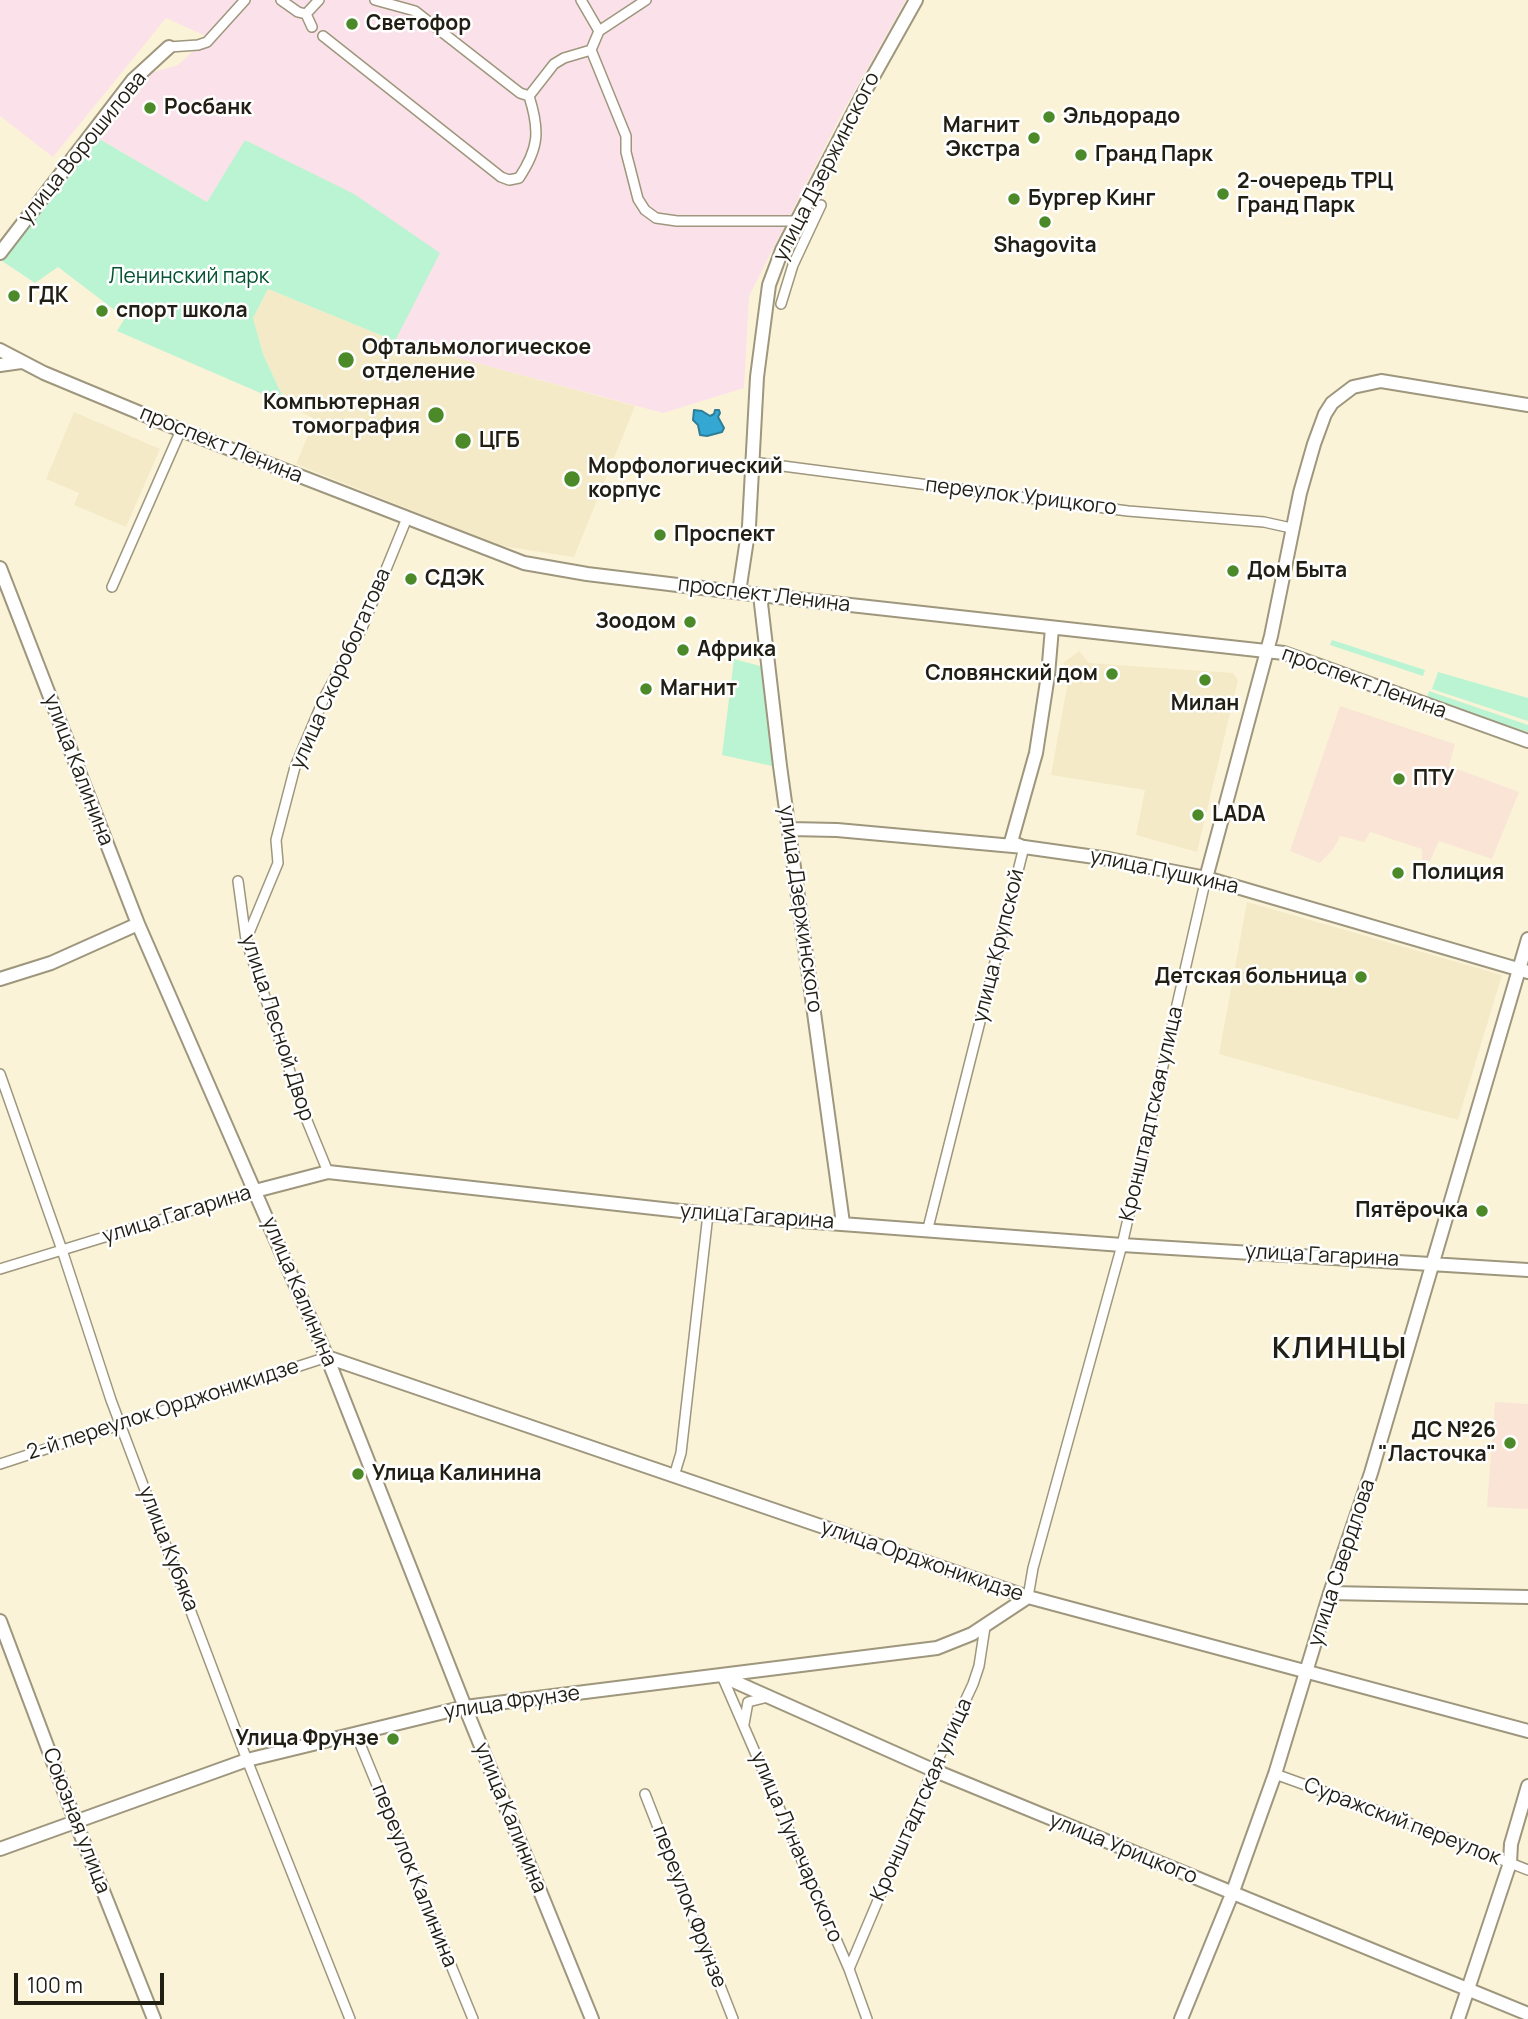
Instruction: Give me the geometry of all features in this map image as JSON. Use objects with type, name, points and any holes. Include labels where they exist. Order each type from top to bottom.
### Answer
[{"type":"street","points":[[169,47],[207,42],[245,0]]},
{"type":"street","points":[[281,0],[298,12],[306,14]]},
{"type":"street","points":[[306,14],[319,0]]},
{"type":"street","points":[[375,0],[415,11],[520,93],[529,96]]},
{"type":"street","points":[[582,0],[599,31]]},
{"type":"street","points":[[646,0],[599,31],[591,50],[626,136],[626,152],[638,199],[645,210],[656,218],[677,221],[797,220]]},
{"type":"street","name":"улица Дзержинского","points":[[739,592],[749,526],[757,377],[765,309],[774,269],[912,1]]},
{"type":"street","points":[[306,14],[312,27]]},
{"type":"street","points":[[323,36],[501,177],[509,180],[519,178],[533,155],[537,121],[529,96]]},
{"type":"street","name":"улица Ворошилова","points":[[0,253],[133,80],[169,47]]},
{"type":"street","points":[[529,96],[554,64],[591,50]]},
{"type":"street","points":[[781,304],[793,265],[821,205]]},
{"type":"street","name":"проспект Ленина","points":[[0,350],[181,430],[524,563],[587,574],[760,595],[1268,650],[1350,676],[1528,741]]},
{"type":"street","points":[[0,365],[22,362]]},
{"type":"street","name":"Кронштадтская улица","points":[[1028,1597],[1033,1567],[1122,1245],[1206,878],[1268,650],[1291,528],[1320,427],[1332,403],[1345,392],[1368,382],[1394,382],[1528,405]]},
{"type":"street","points":[[112,587],[181,430]]},
{"type":"street","name":"переулок Урицкого","points":[[752,462],[1128,510],[1264,522],[1291,528]]},
{"type":"street","name":"улица Скоробогатова","points":[[246,940],[278,863],[276,840],[295,767],[325,696],[362,628],[407,517]]},
{"type":"street","name":"улица Калинина","points":[[0,568],[138,924],[327,1357],[592,2019]]},
{"type":"street","name":"улица Дзержинского","points":[[760,595],[780,766],[843,1223]]},
{"type":"street","name":"улица Крупской","points":[[928,1228],[1024,847],[1011,842],[1036,754],[1052,628]]},
{"type":"street","name":"улица Пушкина","points":[[790,829],[837,830],[1024,847],[1109,859],[1206,878],[1523,971]]},
{"type":"street","name":"улица Лесной Двор","points":[[237,881],[246,940],[303,1111],[328,1172]]},
{"type":"street","points":[[0,979],[51,963],[138,924]]},
{"type":"street","name":"улица Свердлова","points":[[1181,2019],[1232,1894],[1308,1672],[1330,1593],[1371,1474],[1523,971],[1528,939]]},
{"type":"street","name":"улица Кубяка","points":[[0,1074],[121,1424],[247,1760],[350,2019]]},
{"type":"street","name":"улица Гагарина","points":[[0,1269],[255,1191],[328,1172],[708,1214],[928,1228],[1122,1245],[1528,1270]]},
{"type":"street","points":[[674,1476],[681,1452],[708,1214]]},
{"type":"street","name":"2-й переулок Орджоникидзе","points":[[0,1464],[327,1357]]},
{"type":"street","name":"улица Орджоникидзе","points":[[327,1357],[1028,1597],[1528,1731]]},
{"type":"street","points":[[1330,1593],[1528,1597]]},
{"type":"street","name":"улица Фрунзе","points":[[0,1849],[247,1760],[465,1707],[937,1648],[985,1627],[1028,1597]]},
{"type":"street","name":"Союзная улица","points":[[0,1621],[154,2019]]},
{"type":"street","name":"Кронштадтская улица","points":[[849,1969],[933,1770],[973,1684],[979,1666],[985,1627]]},
{"type":"street","name":"улица Урицкого","points":[[722,1676],[933,1770],[1528,2014]]},
{"type":"street","name":"улица Луначарского","points":[[722,1676],[849,1969],[867,2019]]},
{"type":"street","points":[[744,1726],[748,1702],[768,1698]]},
{"type":"street","name":"переулок Калинина","points":[[356,1734],[472,2019]]},
{"type":"street","name":"Суражский переулок","points":[[1275,1774],[1528,1870]]},
{"type":"street","points":[[1458,2019],[1510,1863],[1511,1844],[1528,1786]]},
{"type":"street","name":"переулок Фрунзе","points":[[645,1794],[733,2019]]},
{"type":"shaded area","points":[[0,0],[906,0],[842,113],[749,296],[744,388],[663,413],[395,341],[439,253],[246,140],[207,202],[96,137],[147,74],[178,65],[208,37],[166,18],[53,157],[0,116]]},
{"type":"shaded area","name":"ЦГБ","points":[[268,289],[395,341],[635,406],[574,557],[501,546],[296,464],[315,419],[286,404],[263,354],[253,318]]},
{"type":"shaded area","points":[[74,412],[160,449],[126,527],[74,505],[79,493],[46,479]]},
{"type":"shaded area","points":[[1079,651],[1089,663],[1233,673],[1238,680],[1197,852],[1136,835],[1145,790],[1051,775],[1069,676],[1063,663]]},
{"type":"shaded area","name":"ПТУ","points":[[1340,706],[1455,744],[1449,766],[1519,792],[1492,859],[1439,841],[1430,861],[1422,860],[1422,849],[1370,832],[1364,842],[1340,836],[1334,848],[1320,863],[1290,851]]},
{"type":"shaded area","points":[[1247,902],[1502,975],[1458,1120],[1219,1054]]},
{"type":"shaded area","name":"ДС №26 \"Ласточка\"","points":[[1495,1402],[1528,1404],[1528,1509],[1487,1507]]},
{"type":"green space","name":"Ленинский парк","points":[[96,137],[207,202],[245,140],[354,194],[440,253],[395,341],[268,289],[253,318],[263,354],[286,404],[117,331],[125,318],[58,267],[35,283],[2,261]]},
{"type":"green space","points":[[1332,640],[1425,670],[1423,676],[1330,645]]},
{"type":"green space","points":[[734,659],[764,667],[772,766],[722,755]]},
{"type":"green space","points":[[1438,672],[1528,698],[1528,721],[1432,689]]},
{"type":"green space","points":[[1429,691],[1528,725],[1528,732],[1426,700]]},
{"type":"water","points":[[694,410],[710,416],[715,410],[719,410],[718,417],[724,428],[722,432],[700,435],[698,425],[693,420]]},
{"type":"place","name":"Светофор","points":[[352,24]]},
{"type":"place","name":"Росбанк","points":[[150,108]]},
{"type":"place","name":"Эльдорадо","points":[[1049,117]]},
{"type":"place","name":"Магнит Экстра","points":[[1034,138]]},
{"type":"place","name":"Гранд Парк","points":[[1081,155]]},
{"type":"place","name":"2-очередь ТРЦ Гранд Парк","points":[[1223,194]]},
{"type":"place","name":"Бургер Кинг","points":[[1014,199]]},
{"type":"place","name":"Shagovita","points":[[1045,222]]},
{"type":"place","name":"ГДК","points":[[14,296]]},
{"type":"place","name":"спорт школа","points":[[102,311]]},
{"type":"place","name":"Офтальмологическое отделение","points":[[346,360]]},
{"type":"place","name":"Компьютерная томография","points":[[436,415]]},
{"type":"place","name":"ЦГБ","points":[[463,441]]},
{"type":"place","name":"Морфологический корпус","points":[[572,479]]},
{"type":"place","name":"Проспект","points":[[660,535]]},
{"type":"place","name":"Дом Быта","points":[[1233,571]]},
{"type":"place","name":"СДЭК","points":[[411,579]]},
{"type":"place","name":"Зоодом","points":[[690,622]]},
{"type":"place","name":"Африка","points":[[683,650]]},
{"type":"place","name":"Словянский дом","points":[[1112,674]]},
{"type":"place","name":"Милан","points":[[1205,680]]},
{"type":"place","name":"Магнит","points":[[646,689]]},
{"type":"place","name":"ПТУ","points":[[1399,779]]},
{"type":"place","name":"LADA","points":[[1198,815]]},
{"type":"place","name":"Полиция","points":[[1398,873]]},
{"type":"place","name":"Детская больница","points":[[1361,977]]},
{"type":"place","name":"Пятёрочка","points":[[1482,1211]]},
{"type":"place","name":"ДС №26 \"Ласточка\"","points":[[1510,1443]]},
{"type":"place","name":"Улица Калинина","points":[[358,1474]]},
{"type":"place","name":"Улица Фрунзе","points":[[393,1739]]},
{"type":"district","name":"КЛИНЦЫ","points":[[1340,1350]]}]
